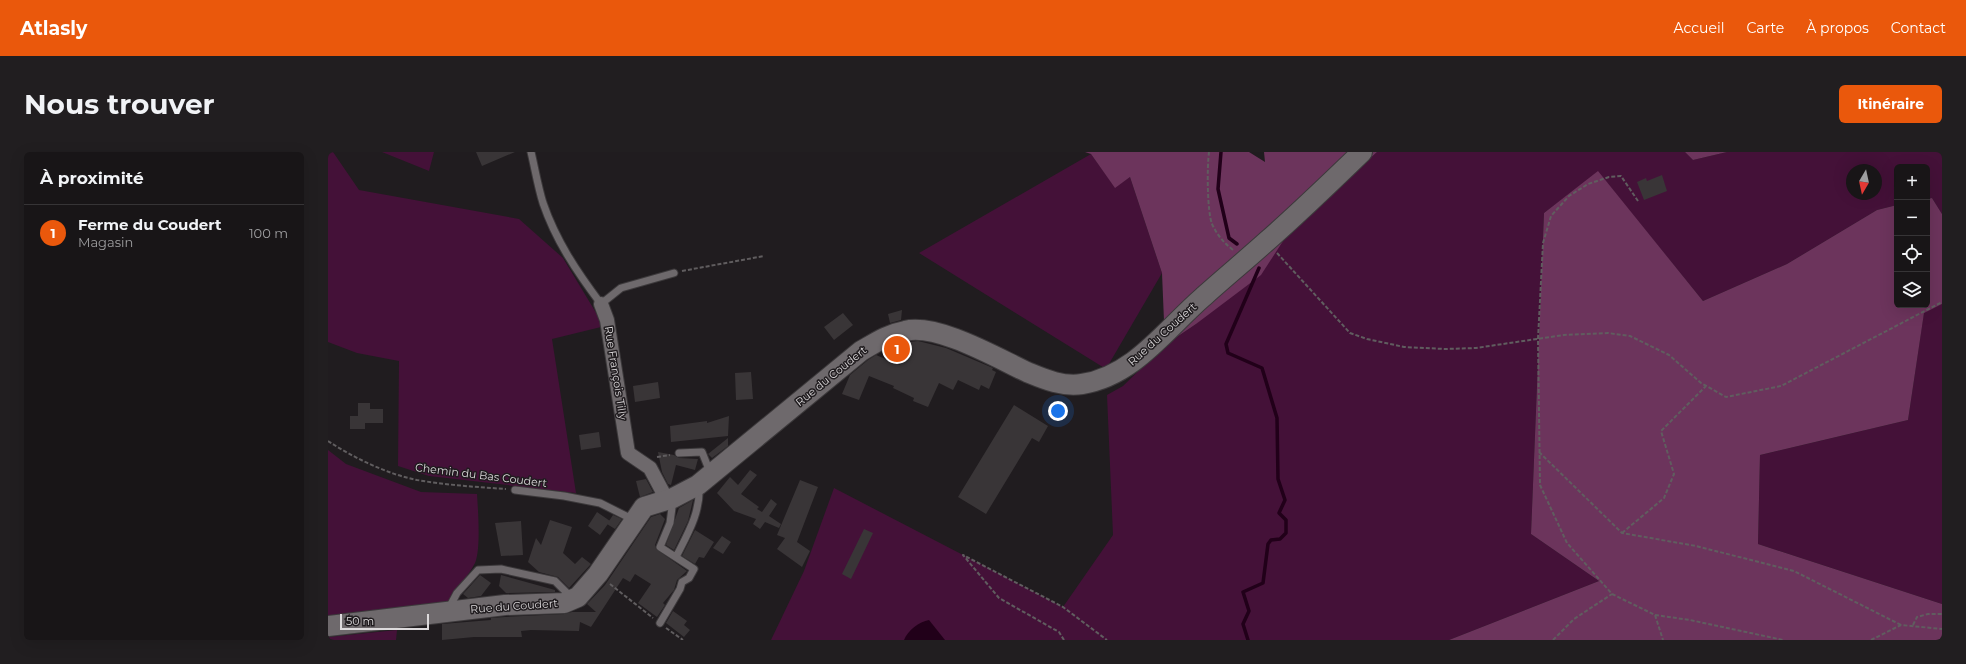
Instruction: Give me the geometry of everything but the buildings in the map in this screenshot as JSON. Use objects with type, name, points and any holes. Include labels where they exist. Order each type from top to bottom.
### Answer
[{"type":"street","name":"Rue du Coudert","points":[[328,626],[505,605],[564,603],[578,597],[597,576],[644,507],[670,499],[705,479],[861,351],[885,337],[906,330],[930,331],[947,336],[1044,380],[1066,384],[1081,384],[1101,379],[1124,368],[1145,352],[1201,298],[1266,242],[1362,152]]},
{"type":"street","name":"Rue François Tilly","points":[[601,304],[608,320],[628,453],[650,468],[670,499]]},
{"type":"lane","name":"Rue François Tilly","points":[[531,152],[543,202],[562,249],[576,271],[601,304]]},
{"type":"lane","points":[[601,304],[621,288],[674,273]]},
{"type":"lane","points":[[676,557],[692,527],[707,467],[702,452],[680,453]]},
{"type":"lane","name":"Chemin du Bas Coudert","points":[[515,490],[564,496],[600,503],[635,520]]},
{"type":"lane","points":[[660,623],[680,589],[682,582],[689,578],[694,569],[660,547],[670,522],[670,499]]},
{"type":"lane","points":[[446,612],[458,593],[478,570],[500,568],[555,581],[573,598]]},
{"type":"path","points":[[1209,152],[1207,170],[1212,223],[1222,242],[1245,259]]},
{"type":"path","points":[[1638,200],[1621,176],[1609,177],[1588,184],[1568,196],[1551,216],[1543,243],[1538,339],[1540,485],[1567,543],[1612,594],[1654,615],[1690,620],[1783,640]]},
{"type":"path","points":[[1266,242],[1350,333],[1367,339],[1404,347],[1445,349],[1476,348],[1564,335],[1608,333],[1630,336],[1669,356],[1706,386],[1726,397],[1781,386],[1942,302]]},
{"type":"path","points":[[674,273],[764,256]]},
{"type":"path","points":[[1622,533],[1664,498],[1674,474],[1661,431],[1706,386]]},
{"type":"path","name":"Chemin du Bas Coudert","points":[[328,441],[338,448],[396,474],[417,480],[515,490]]},
{"type":"path","points":[[1539,451],[1622,533],[1696,546],[1794,571],[1901,625]]},
{"type":"path","points":[[656,457],[680,453]]},
{"type":"path","points":[[1064,640],[1059,632],[999,598],[963,555],[1063,607],[1107,640]]},
{"type":"path","points":[[597,576],[683,640]]},
{"type":"path","points":[[1553,640],[1574,619],[1612,594]]},
{"type":"path","points":[[1913,625],[1917,617],[1928,614],[1942,614]]},
{"type":"path","points":[[1654,615],[1663,640]]},
{"type":"path","points":[[1871,640],[1901,625],[1942,628]]},
{"type":"shaded area","points":[[328,152],[333,152],[359,190],[519,219],[563,258],[601,321],[601,327],[552,339],[576,493],[429,476],[398,466],[399,361],[357,353],[328,342]]},
{"type":"shaded area","points":[[382,152],[434,152],[429,171]]},
{"type":"shaded area","points":[[1085,152],[1249,152],[1265,162],[1264,152],[1377,152],[1287,235],[1261,275],[1196,324],[1165,345],[1162,273],[1130,177],[1115,188],[1091,154]]},
{"type":"shaded area","points":[[1377,152],[1685,152],[1693,160],[1727,152],[1942,152],[1942,214],[1932,198],[1930,198],[1930,164],[1894,164],[1894,206],[1877,210],[1787,264],[1703,301],[1598,172],[1544,213],[1531,534],[1599,581],[1449,640],[771,640],[804,571],[834,488],[1063,607],[1113,535],[1107,395],[1123,386],[1165,345],[1196,324],[1287,235]]},
{"type":"shaded area","points":[[1685,152],[1727,152],[1693,160]]},
{"type":"shaded area","points":[[1091,154],[1115,187],[1130,177],[1162,273],[1106,369],[919,253]]},
{"type":"shaded area","points":[[1598,171],[1703,301],[1787,264],[1877,210],[1894,206],[1894,308],[1930,308],[1930,198],[1932,198],[1942,214],[1942,304],[1924,313],[1908,420],[1760,455],[1758,544],[1942,604],[1942,640],[1449,640],[1599,581],[1531,534],[1544,213]]},
{"type":"shaded area","points":[[1942,304],[1942,604],[1758,544],[1760,455],[1908,420],[1924,312]]},
{"type":"shaded area","points":[[328,450],[346,464],[421,492],[477,494],[479,529],[477,557],[472,569],[453,595],[447,607],[328,619]]},
{"type":"shaded area","points":[[929,620],[945,640],[904,640],[914,627]]},
{"type":"shaded area","points":[[397,630],[396,640],[328,640],[328,637]]},
{"type":"waterway","points":[[1221,152],[1218,189],[1229,238],[1237,244]]},
{"type":"waterway","points":[[1248,640],[1243,624],[1249,611],[1243,592],[1263,583],[1268,544],[1271,540],[1280,539],[1286,533],[1286,520],[1279,513],[1285,500],[1278,479],[1277,418],[1262,368],[1228,353],[1226,344],[1259,268]]},
{"type":"place","name":"Ferme du Coudert","points":[[897,349]]}]
